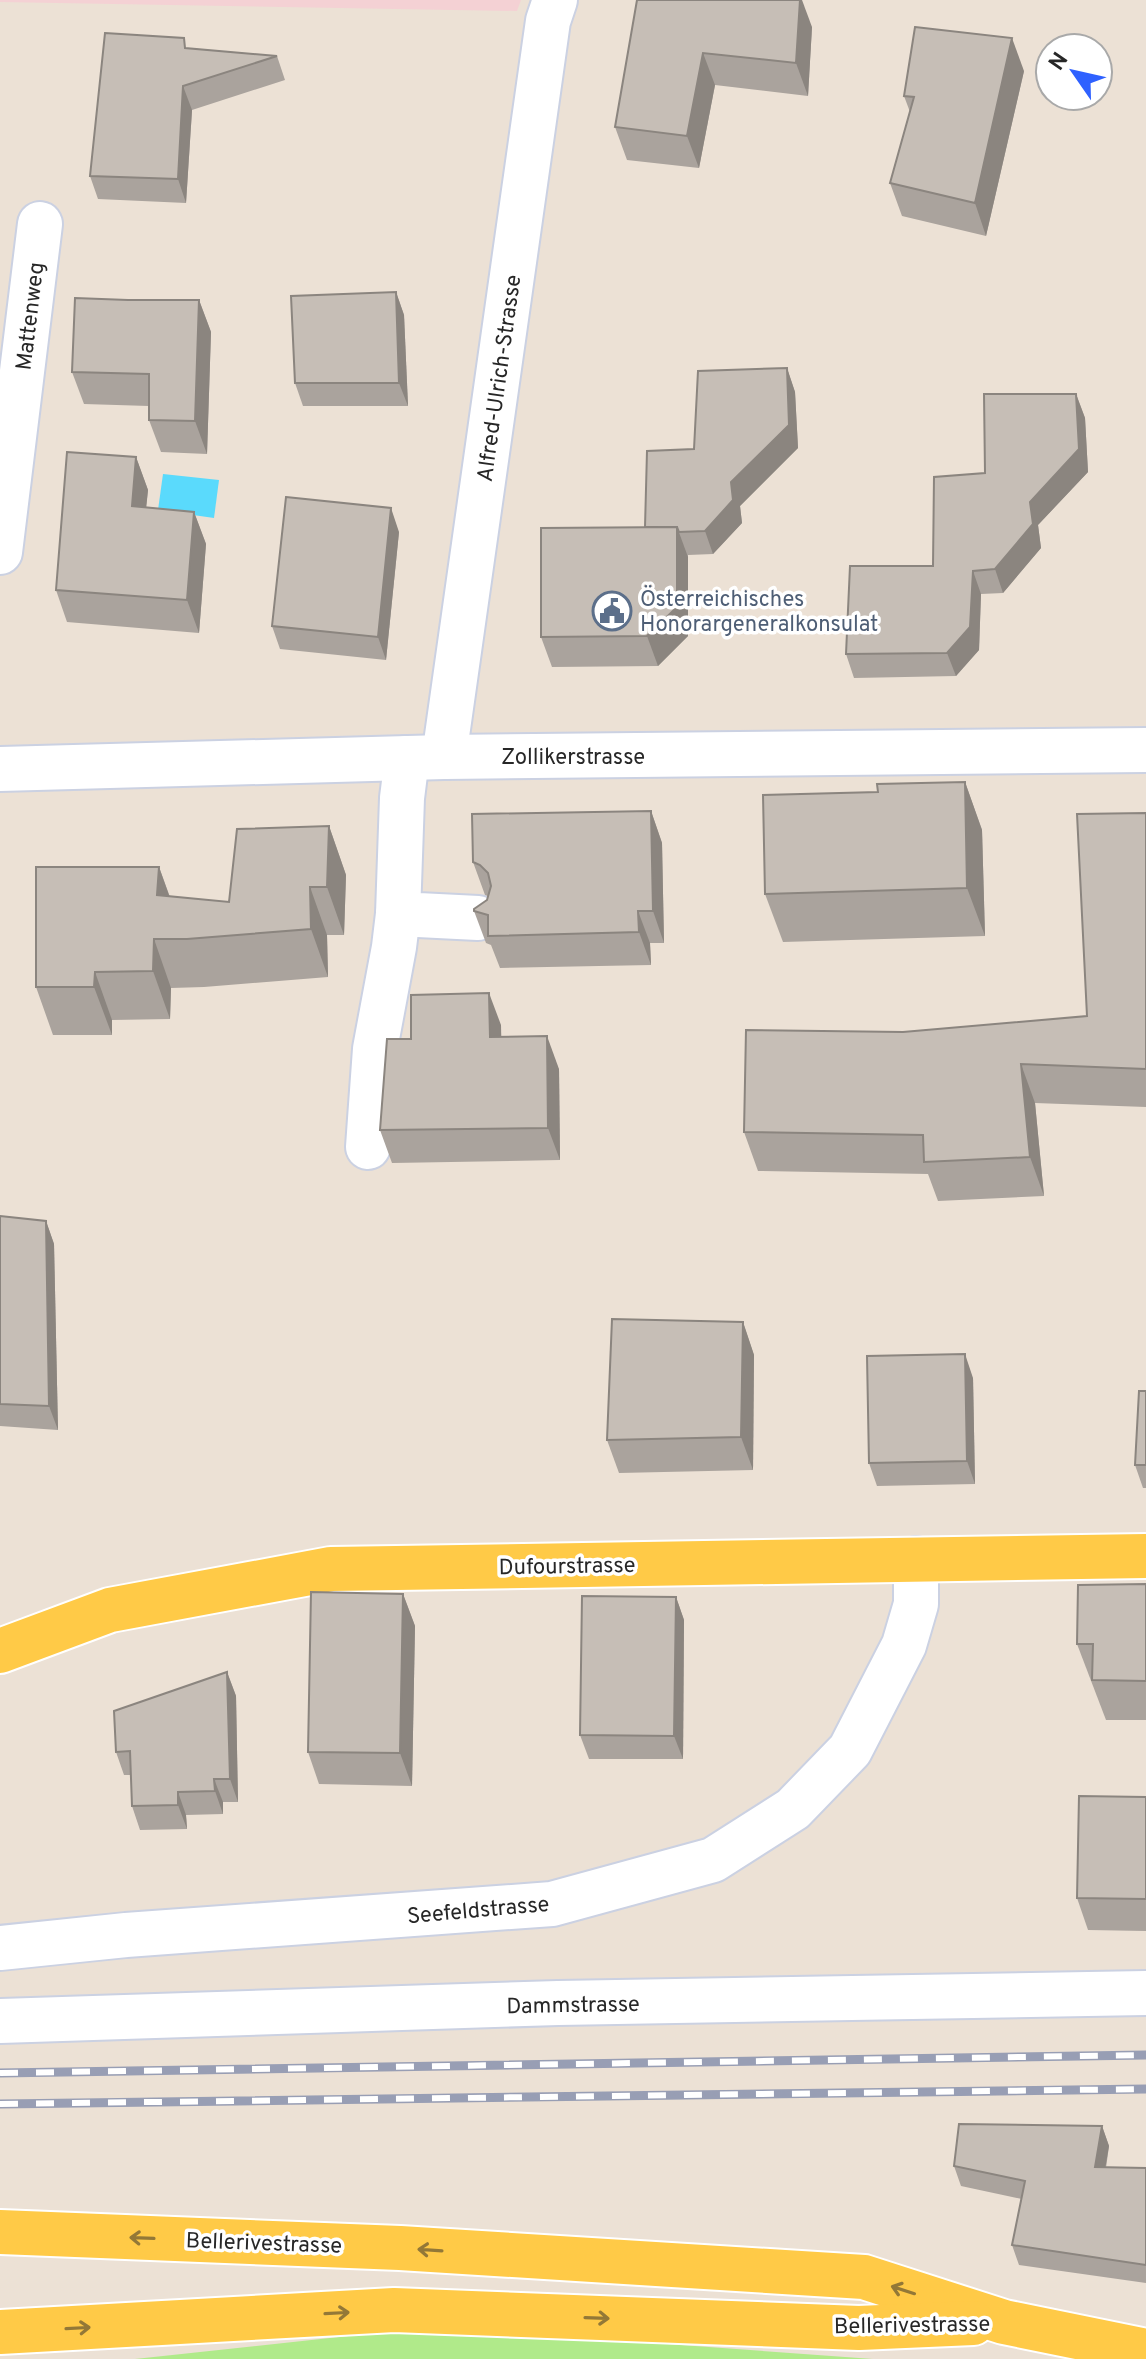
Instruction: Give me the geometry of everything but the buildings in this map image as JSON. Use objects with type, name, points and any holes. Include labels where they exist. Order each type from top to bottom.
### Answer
[{"type":"main road","name":"Dufourstrasse","points":[[0,1651],[110,1610],[331,1569],[1146,1556]]},
{"type":"main road","name":"Bellerivestrasse","points":[[0,2232],[415,2249],[864,2277],[1004,2322]]},
{"type":"main road","name":"Bellerivestrasse","points":[[0,2332],[394,2310],[859,2328],[1004,2322]]},
{"type":"main road","points":[[1004,2322],[1146,2351]]},
{"type":"street","name":"Alfred-Ulrich-Strasse","points":[[368,1147],[375,1049],[398,914],[402,798],[426,758],[548,21],[555,0]]},
{"type":"street","name":"Mattenweg","points":[[0,552],[40,224]]},
{"type":"street","name":"Zollikerstrasse","points":[[0,769],[426,758],[1146,750]]},
{"type":"street","points":[[398,914],[478,918]]},
{"type":"street","name":"Seefeldstrasse","points":[[0,1948],[126,1935],[552,1904],[713,1860],[793,1809],[850,1750],[904,1645],[916,1604],[916,1559]]},
{"type":"street","name":"Dammstrasse","points":[[0,2021],[558,2003],[1146,1993]]},
{"type":"shaded area","points":[[0,0],[521,0],[517,11]]},
{"type":"green space","points":[[431,2327],[873,2359],[135,2359]]},
{"type":"water","points":[[163,474],[219,480],[214,518],[158,510]]},
{"type":"railway","points":[[0,2073],[1146,2055]]},
{"type":"railway","points":[[0,2104],[1146,2089]]},
{"type":"place","name":"Österreichisches Honorargeneralkonsulat","points":[[612,611]]}]
